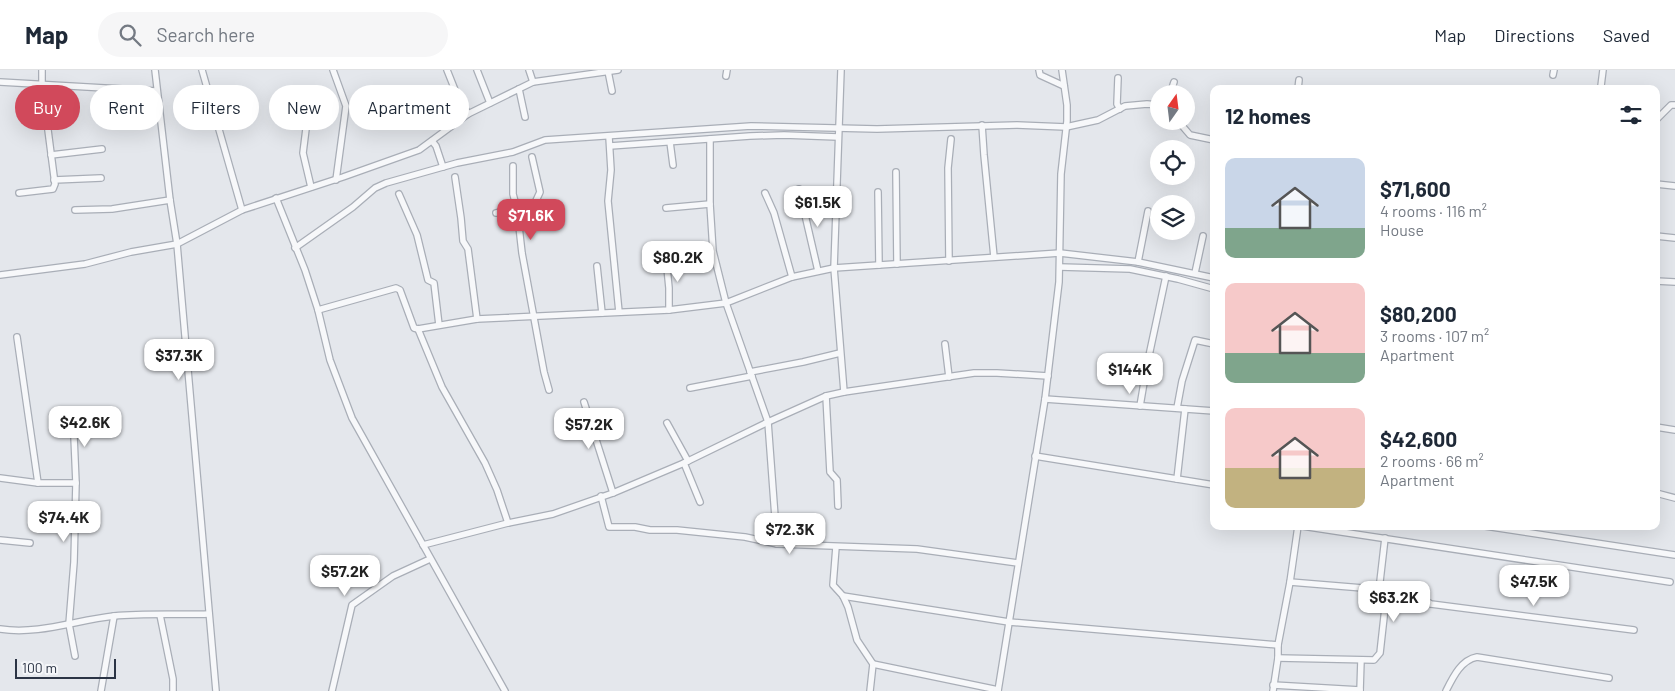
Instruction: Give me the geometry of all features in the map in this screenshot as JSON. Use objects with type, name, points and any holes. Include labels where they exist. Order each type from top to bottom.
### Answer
[{"type":"street","points":[[19,193],[53,188],[52,155],[42,84],[42,70]]},
{"type":"street","points":[[155,70],[156,85]]},
{"type":"street","points":[[202,70],[242,210]]},
{"type":"street","points":[[332,70],[346,106],[336,180]]},
{"type":"street","points":[[447,70],[453,85]]},
{"type":"street","points":[[476,70],[490,103]]},
{"type":"street","points":[[529,70],[533,82]]},
{"type":"street","points":[[469,114],[533,82],[618,70]]},
{"type":"street","points":[[841,70],[834,283],[844,392]]},
{"type":"street","points":[[1039,70],[1040,75],[1064,86]]},
{"type":"street","points":[[873,664],[998,690],[1045,399],[1060,268],[1061,174],[1067,105],[1062,70]]},
{"type":"street","points":[[1601,85],[1603,70]]},
{"type":"street","points":[[608,72],[612,91]]},
{"type":"street","points":[[1118,78],[1117,104],[1120,109]]},
{"type":"street","points":[[1298,85],[1299,80]]},
{"type":"street","points":[[0,82],[90,87]]},
{"type":"street","points":[[519,89],[525,117]]},
{"type":"street","points":[[295,248],[353,207],[375,188],[386,183],[443,167],[513,152],[545,140],[751,126],[877,128],[982,125],[1066,127],[1098,120],[1120,109],[1136,104],[1150,105]]},
{"type":"street","points":[[1660,116],[1671,105],[1675,105]]},
{"type":"street","points":[[982,125],[994,257]]},
{"type":"street","points":[[162,130],[177,244],[216,691]]},
{"type":"street","points":[[306,130],[303,153],[311,187]]},
{"type":"street","points":[[0,275],[85,264],[131,252],[177,244],[242,210],[336,180],[419,150],[447,130]]},
{"type":"street","points":[[1186,130],[1190,135],[1210,139]]},
{"type":"street","points":[[610,146],[750,136],[838,137]]},
{"type":"street","points":[[609,137],[611,170],[608,201],[619,312]]},
{"type":"street","points":[[949,260],[948,168],[951,138]]},
{"type":"street","points":[[710,139],[710,204],[713,251],[726,303],[768,422],[777,544]]},
{"type":"street","points":[[432,141],[436,146],[443,167]]},
{"type":"street","points":[[670,142],[673,165]]},
{"type":"street","points":[[52,155],[102,149]]},
{"type":"street","points":[[496,213],[534,205],[540,192],[532,157]]},
{"type":"street","points":[[513,166],[513,194],[517,209],[522,254],[549,390]]},
{"type":"street","points":[[896,172],[897,264]]},
{"type":"street","points":[[455,177],[463,241],[468,249],[476,319]]},
{"type":"street","points":[[54,180],[101,178]]},
{"type":"street","points":[[1660,184],[1675,186]]},
{"type":"street","points":[[799,188],[818,271]]},
{"type":"street","points":[[878,192],[879,265]]},
{"type":"street","points":[[765,193],[774,213],[792,277]]},
{"type":"street","points":[[399,194],[417,235],[428,280],[434,283],[439,325]]},
{"type":"street","points":[[276,198],[305,270],[318,310],[330,360],[352,418],[505,691]]},
{"type":"street","points":[[75,210],[112,209],[170,200]]},
{"type":"street","points":[[666,208],[710,204]]},
{"type":"street","points":[[1138,262],[1148,211]]},
{"type":"street","points":[[1195,274],[1203,236]]},
{"type":"street","points":[[1660,236],[1675,238]]},
{"type":"street","points":[[318,310],[399,288],[414,328],[476,319],[669,310],[726,303],[792,277],[834,268],[1060,253],[1138,262],[1210,278]]},
{"type":"street","points":[[666,258],[669,310]]},
{"type":"street","points":[[597,266],[602,313]]},
{"type":"street","points":[[1060,268],[1130,269],[1210,288]]},
{"type":"street","points":[[1140,406],[1166,276]]},
{"type":"street","points":[[1206,286],[1210,280]]},
{"type":"street","points":[[1660,281],[1675,282]]},
{"type":"street","points":[[418,328],[442,387],[485,463],[497,490],[508,523]]},
{"type":"street","points":[[17,337],[38,483]]},
{"type":"street","points":[[1177,408],[1182,381],[1194,340],[1210,343]]},
{"type":"street","points":[[945,344],[949,377]]},
{"type":"street","points":[[690,388],[840,353]]},
{"type":"street","points":[[423,545],[508,523],[553,514],[613,493],[686,462],[826,396],[974,374],[997,372],[1048,376]]},
{"type":"street","points":[[826,396],[830,472],[837,480],[838,506]]},
{"type":"street","points":[[1045,399],[1210,411]]},
{"type":"street","points":[[584,402],[613,493]]},
{"type":"street","points":[[1177,479],[1185,409]]},
{"type":"street","points":[[73,413],[76,484],[74,562],[69,624],[75,656]]},
{"type":"street","points":[[667,423],[686,462],[700,502]]},
{"type":"street","points":[[1660,428],[1675,430]]},
{"type":"street","points":[[1035,456],[1210,484]]},
{"type":"street","points":[[0,478],[38,483],[76,484]]},
{"type":"street","points":[[1660,494],[1675,498]]},
{"type":"street","points":[[601,496],[609,527],[678,530],[777,544],[917,548],[1018,563]]},
{"type":"street","points":[[1297,530],[1278,645],[1278,658],[1273,688],[1360,691],[1361,660]]},
{"type":"street","points":[[1330,530],[1670,582]]},
{"type":"street","points":[[1511,530],[1675,555]]},
{"type":"street","points":[[1379,590],[1385,538]]},
{"type":"street","points":[[0,540],[30,543]]},
{"type":"street","points":[[836,547],[833,585],[843,596],[857,640],[873,664],[870,691]]},
{"type":"street","points":[[332,691],[352,605],[393,576],[430,559]]},
{"type":"street","points":[[1290,582],[1386,590],[1417,596],[1431,604],[1634,630]]},
{"type":"street","points":[[1278,658],[1374,660],[1380,654],[1386,590]]},
{"type":"street","points":[[843,596],[1009,622],[1278,645]]},
{"type":"street","points":[[0,629],[33,630],[114,616],[209,614]]},
{"type":"street","points":[[160,615],[173,679],[173,691]]},
{"type":"street","points":[[100,691],[114,616]]},
{"type":"street","points":[[1446,691],[1462,664],[1470,658],[1477,657],[1609,678]]}]
